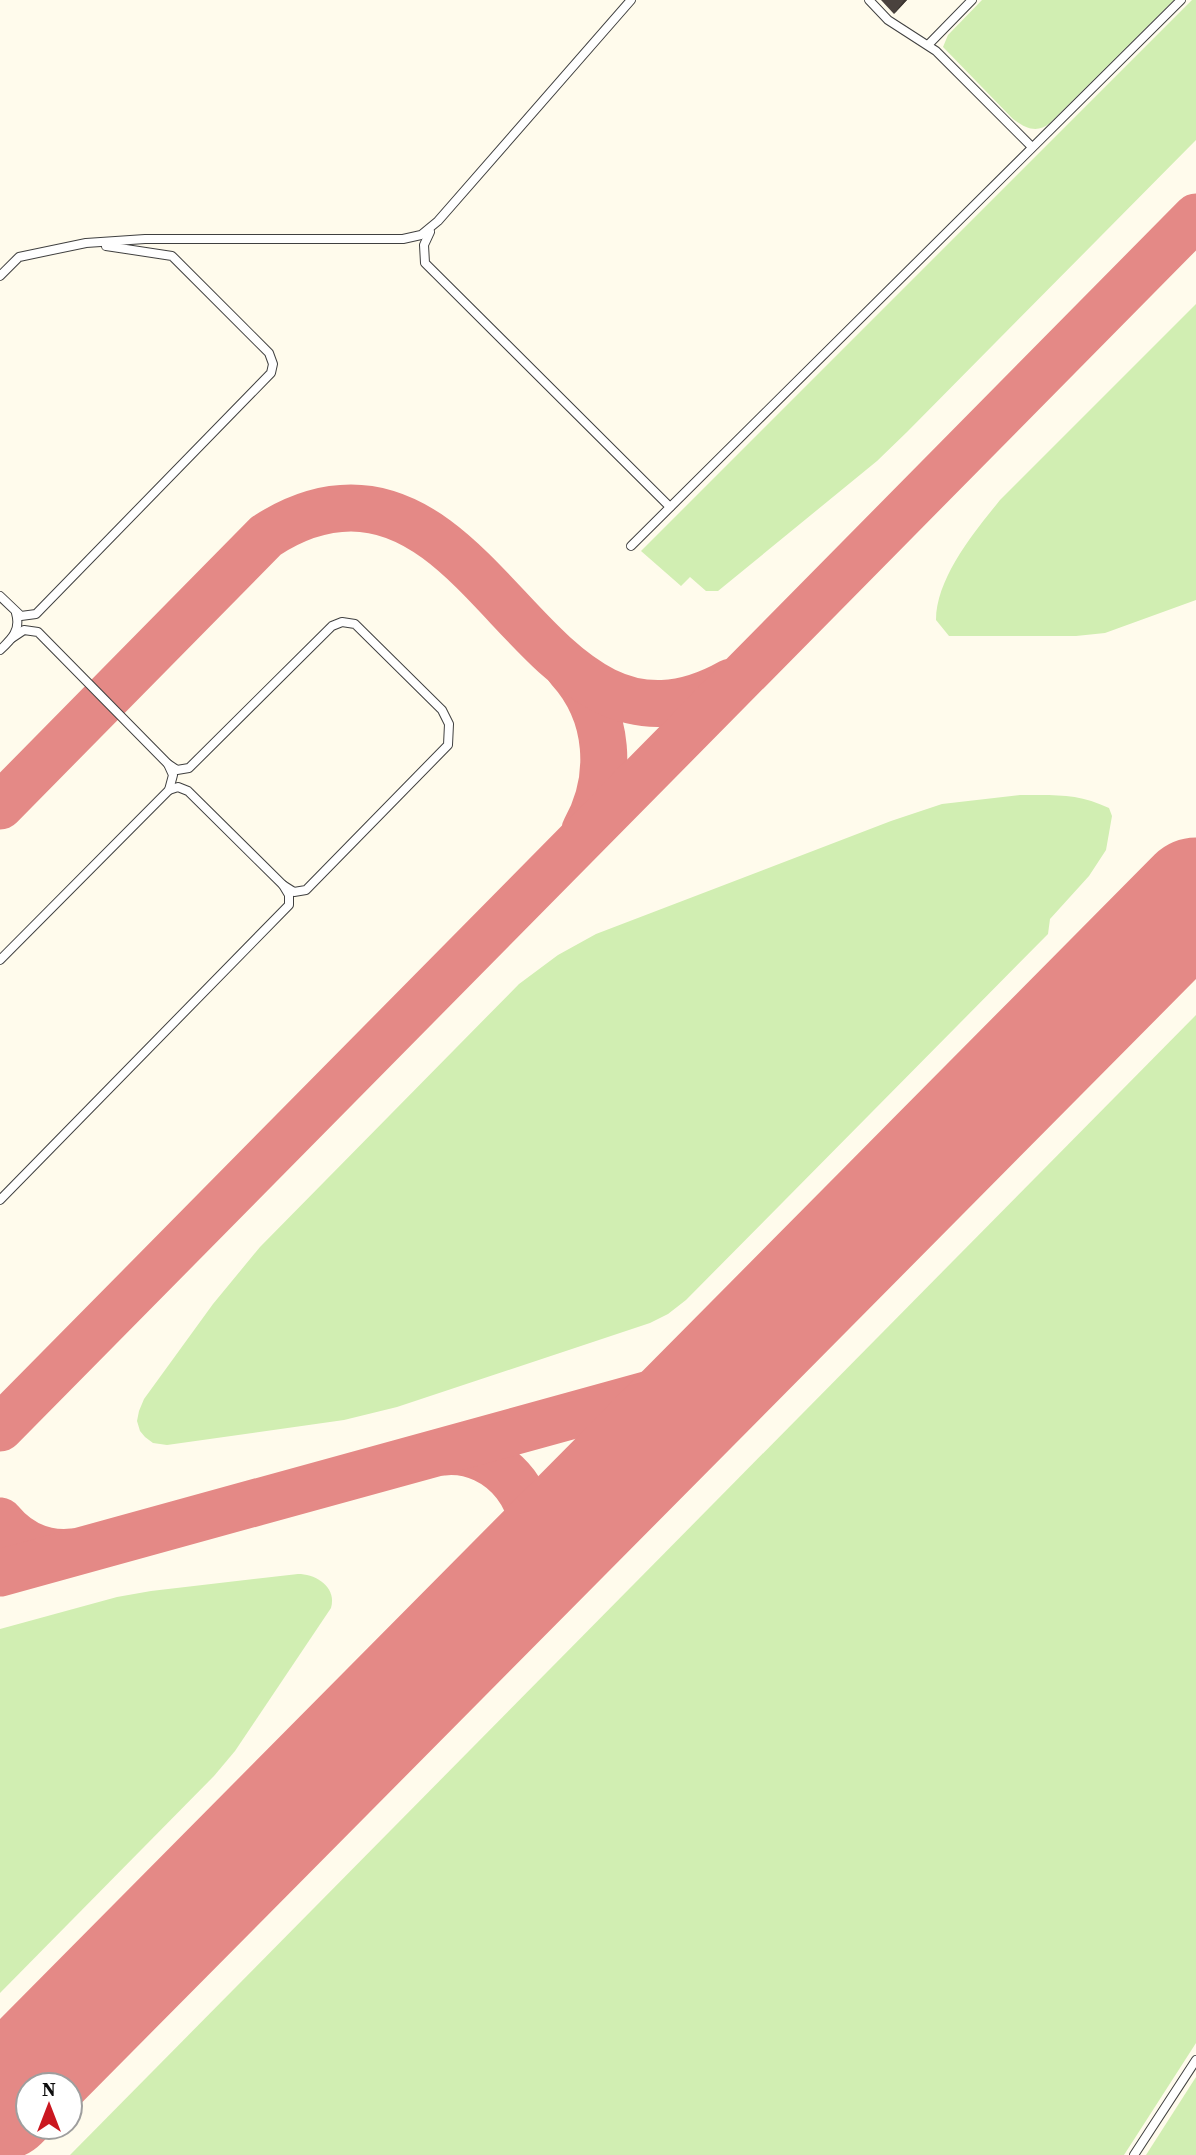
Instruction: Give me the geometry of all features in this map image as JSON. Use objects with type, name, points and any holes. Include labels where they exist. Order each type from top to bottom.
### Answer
[{"type":"lane","points":[[631,0],[436,224],[426,239],[424,251],[425,263],[670,507]]},
{"type":"lane","points":[[869,0],[888,20],[928,45],[1032,147]]},
{"type":"lane","points":[[928,45],[972,0]]},
{"type":"lane","points":[[631,546],[1181,0]]},
{"type":"lane","points":[[0,276],[19,257],[86,243],[106,244],[145,239],[402,239],[421,235],[436,224]]},
{"type":"lane","points":[[16,613],[30,616],[41,610],[270,376],[273,367],[269,353],[172,256],[86,243]]},
{"type":"lane","points":[[0,596],[16,613],[18,626],[12,638]]},
{"type":"lane","points":[[41,610],[36,622],[38,632],[168,764],[179,770],[190,766]]},
{"type":"lane","points":[[0,960],[169,790],[178,787],[188,791],[283,885],[294,892],[306,890],[448,745],[450,729],[442,710],[355,624],[338,622],[190,766],[185,778],[188,791]]},
{"type":"lane","points":[[0,650],[24,631],[38,632]]},
{"type":"lane","points":[[168,764],[173,775],[169,790]]},
{"type":"lane","points":[[0,1200],[288,907],[290,898],[283,885]]},
{"type":"lane","points":[[1134,2155],[1196,2060]]},
{"type":"green space","points":[[982,0],[1174,0],[1050,123],[1036,129],[1013,119],[943,47],[948,35]]},
{"type":"green space","points":[[1192,0],[1196,0],[1196,140],[907,432],[877,461],[718,591],[706,591],[690,577],[681,586],[641,551]]},
{"type":"green space","points":[[1196,304],[1196,600],[1105,633],[1076,636],[949,636],[936,620],[942,588],[979,526],[1000,500]]},
{"type":"green space","points":[[1020,795],[1076,797],[1109,808],[1112,816],[1106,850],[1089,876],[1050,919],[1048,934],[686,1300],[668,1314],[650,1323],[397,1407],[344,1420],[167,1445],[153,1443],[140,1431],[137,1421],[144,1399],[213,1304],[260,1247],[519,984],[558,955],[596,934],[891,821],[942,804]]},
{"type":"green space","points":[[1196,1015],[1196,2043],[1124,2155],[70,2155]]},
{"type":"green space","points":[[298,1574],[312,1576],[324,1583],[331,1594],[331,1608],[235,1751],[214,1776],[0,1993],[0,1629],[117,1597]]},
{"type":"green space","points":[[1196,2077],[1196,2155],[1146,2155]]},
{"type":"taxiway","points":[[0,1428],[1196,217]]},
{"type":"taxiway","points":[[0,806],[266,536],[286,524],[328,510],[351,508],[403,520],[449,549],[531,632],[573,670],[618,697],[670,703],[731,682]]},
{"type":"taxiway","points":[[569,669],[593,706],[603,747],[600,789],[585,830]]},
{"type":"taxiway","points":[[0,1573],[708,1378],[739,1357]]},
{"type":"taxiway","points":[[443,1452],[464,1453],[484,1459],[516,1484],[532,1521],[533,1542],[527,1566],[516,1582]]},
{"type":"taxiway","points":[[0,1521],[15,1536],[42,1550],[73,1552]]},
{"type":"runway","points":[[0,2102],[1196,896]]}]
